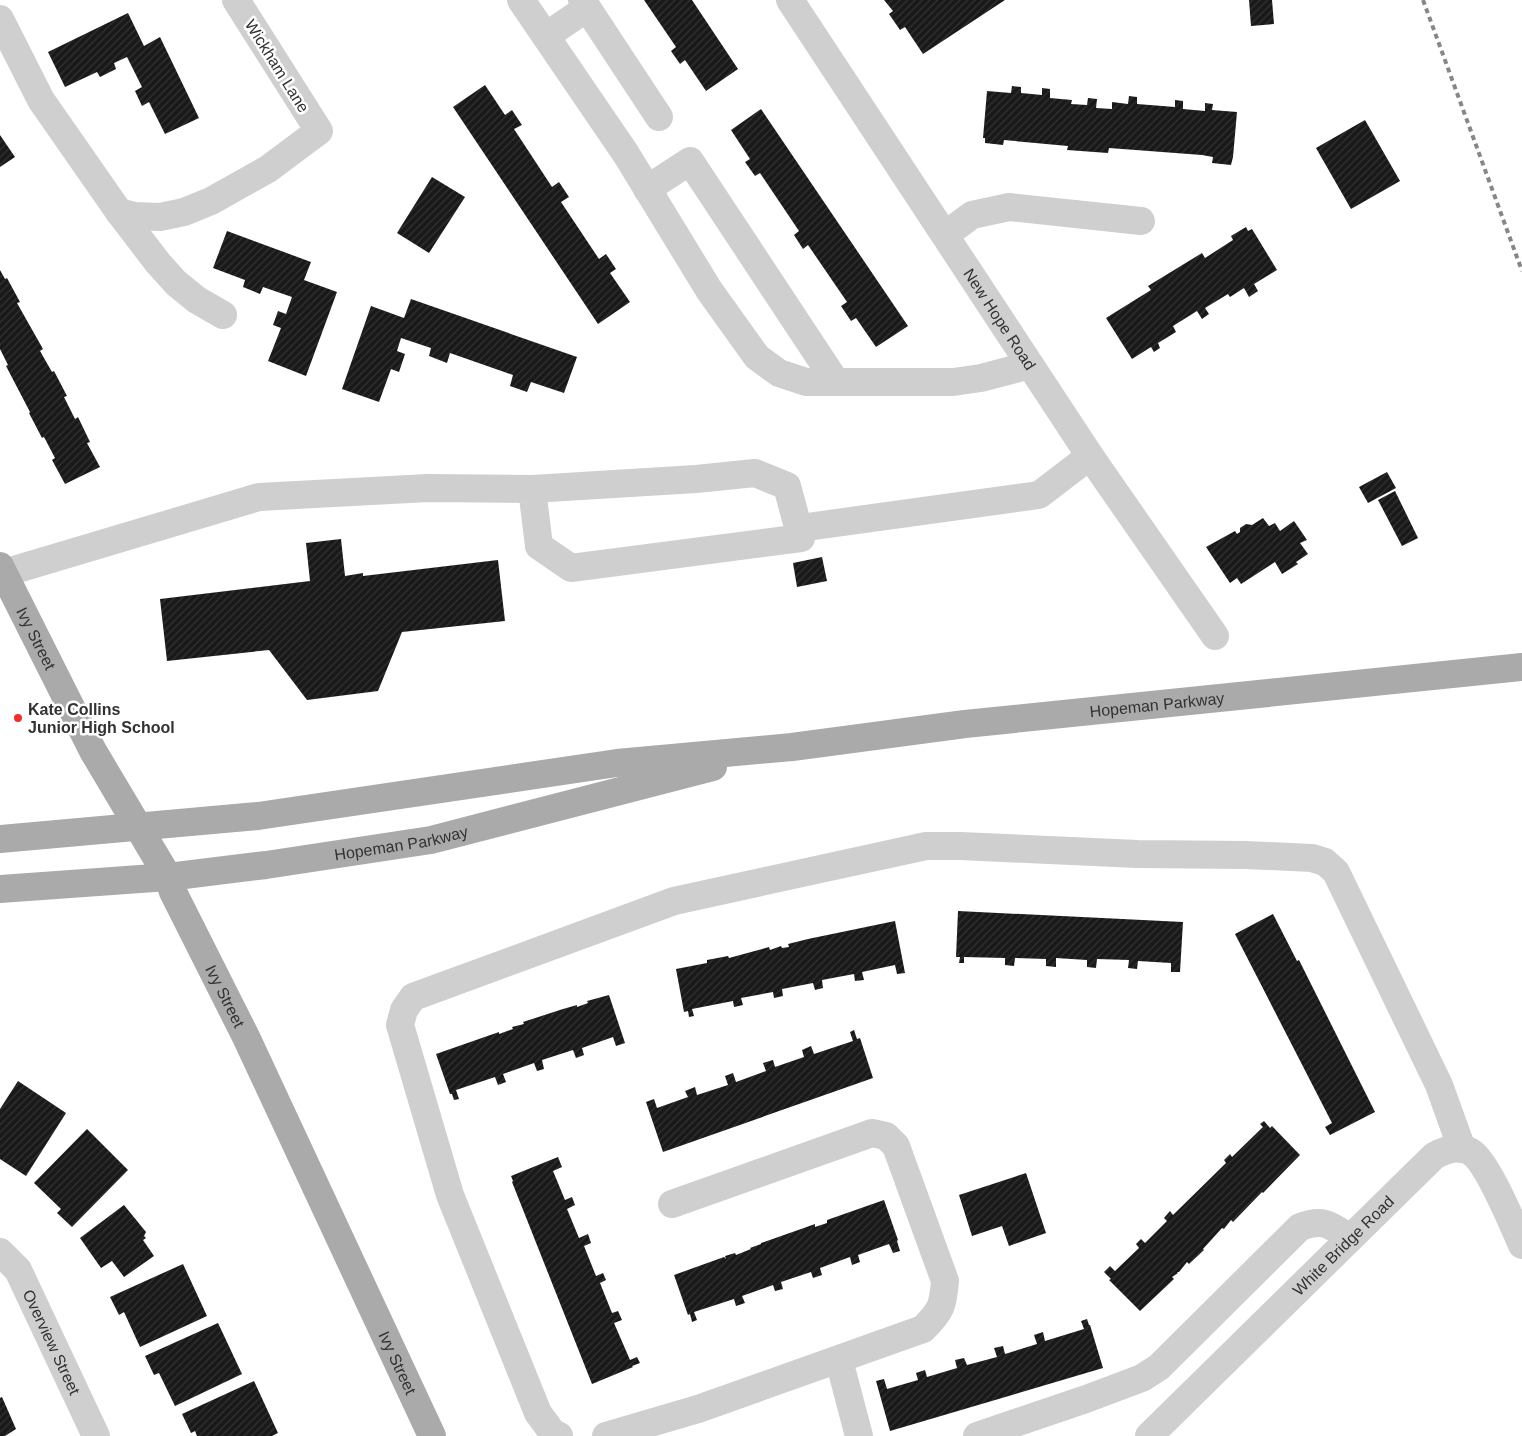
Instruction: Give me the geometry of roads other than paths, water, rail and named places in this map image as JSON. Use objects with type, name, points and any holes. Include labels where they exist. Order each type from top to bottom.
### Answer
[{"type":"main road","name":"Ivy Street","points":[[2,569],[93,750],[168,877],[250,1046],[432,1436]]},
{"type":"main road","name":"Hopeman Parkway","points":[[0,840],[258,816],[616,763],[792,747],[965,724],[1522,667]]},
{"type":"main road","name":"Hopeman Parkway","points":[[0,889],[168,877],[266,865],[432,840],[792,747]]},
{"type":"street","name":"Wickham Lane","points":[[119,212],[135,216],[160,217],[184,212],[211,201],[268,169],[319,132],[236,0]]},
{"type":"street","points":[[521,0],[647,189],[709,290],[757,357],[779,373],[806,382],[954,382],[981,378],[1030,365]]},
{"type":"street","name":"New Hope Road","points":[[790,0],[1090,456],[1215,636]]},
{"type":"street","points":[[546,36],[584,4],[659,117]]},
{"type":"street","points":[[0,18],[41,100],[119,212],[158,263],[176,283],[197,300],[223,315]]},
{"type":"street","points":[[647,189],[690,161],[836,382]]},
{"type":"street","points":[[944,235],[972,215],[1009,207],[1141,221]]},
{"type":"street","points":[[800,528],[1039,495],[1090,456]]},
{"type":"street","points":[[2,569],[259,496],[428,488],[532,489],[696,479],[755,472],[787,486],[802,538],[571,568],[539,546],[532,489]]},
{"type":"street","points":[[559,1436],[552,1432],[538,1413],[450,1195],[400,1025],[404,1010],[413,997],[674,901],[926,846],[1137,854],[1246,855],[1312,858],[1325,862],[1336,872],[1439,1085],[1462,1149],[1470,1152],[1480,1161],[1522,1245]]},
{"type":"street","points":[[606,1436],[698,1410],[923,1328],[938,1315],[944,1301],[945,1281],[896,1146],[886,1136],[872,1133],[672,1204]]},
{"type":"street","name":"White Bridge Road","points":[[1149,1436],[1434,1156],[1446,1150],[1462,1149]]},
{"type":"street","points":[[977,1436],[1086,1400],[1142,1378],[1159,1367],[1300,1227],[1314,1222],[1328,1223],[1350,1238]]},
{"type":"street","name":"Overview Street","points":[[0,1252],[18,1270],[96,1436]]},
{"type":"street","points":[[838,1360],[858,1436]]},
{"type":"railway","points":[[1423,0],[1522,271]]},
{"type":"place","name":"Kate Collins Junior High School","points":[[18,718]]}]
